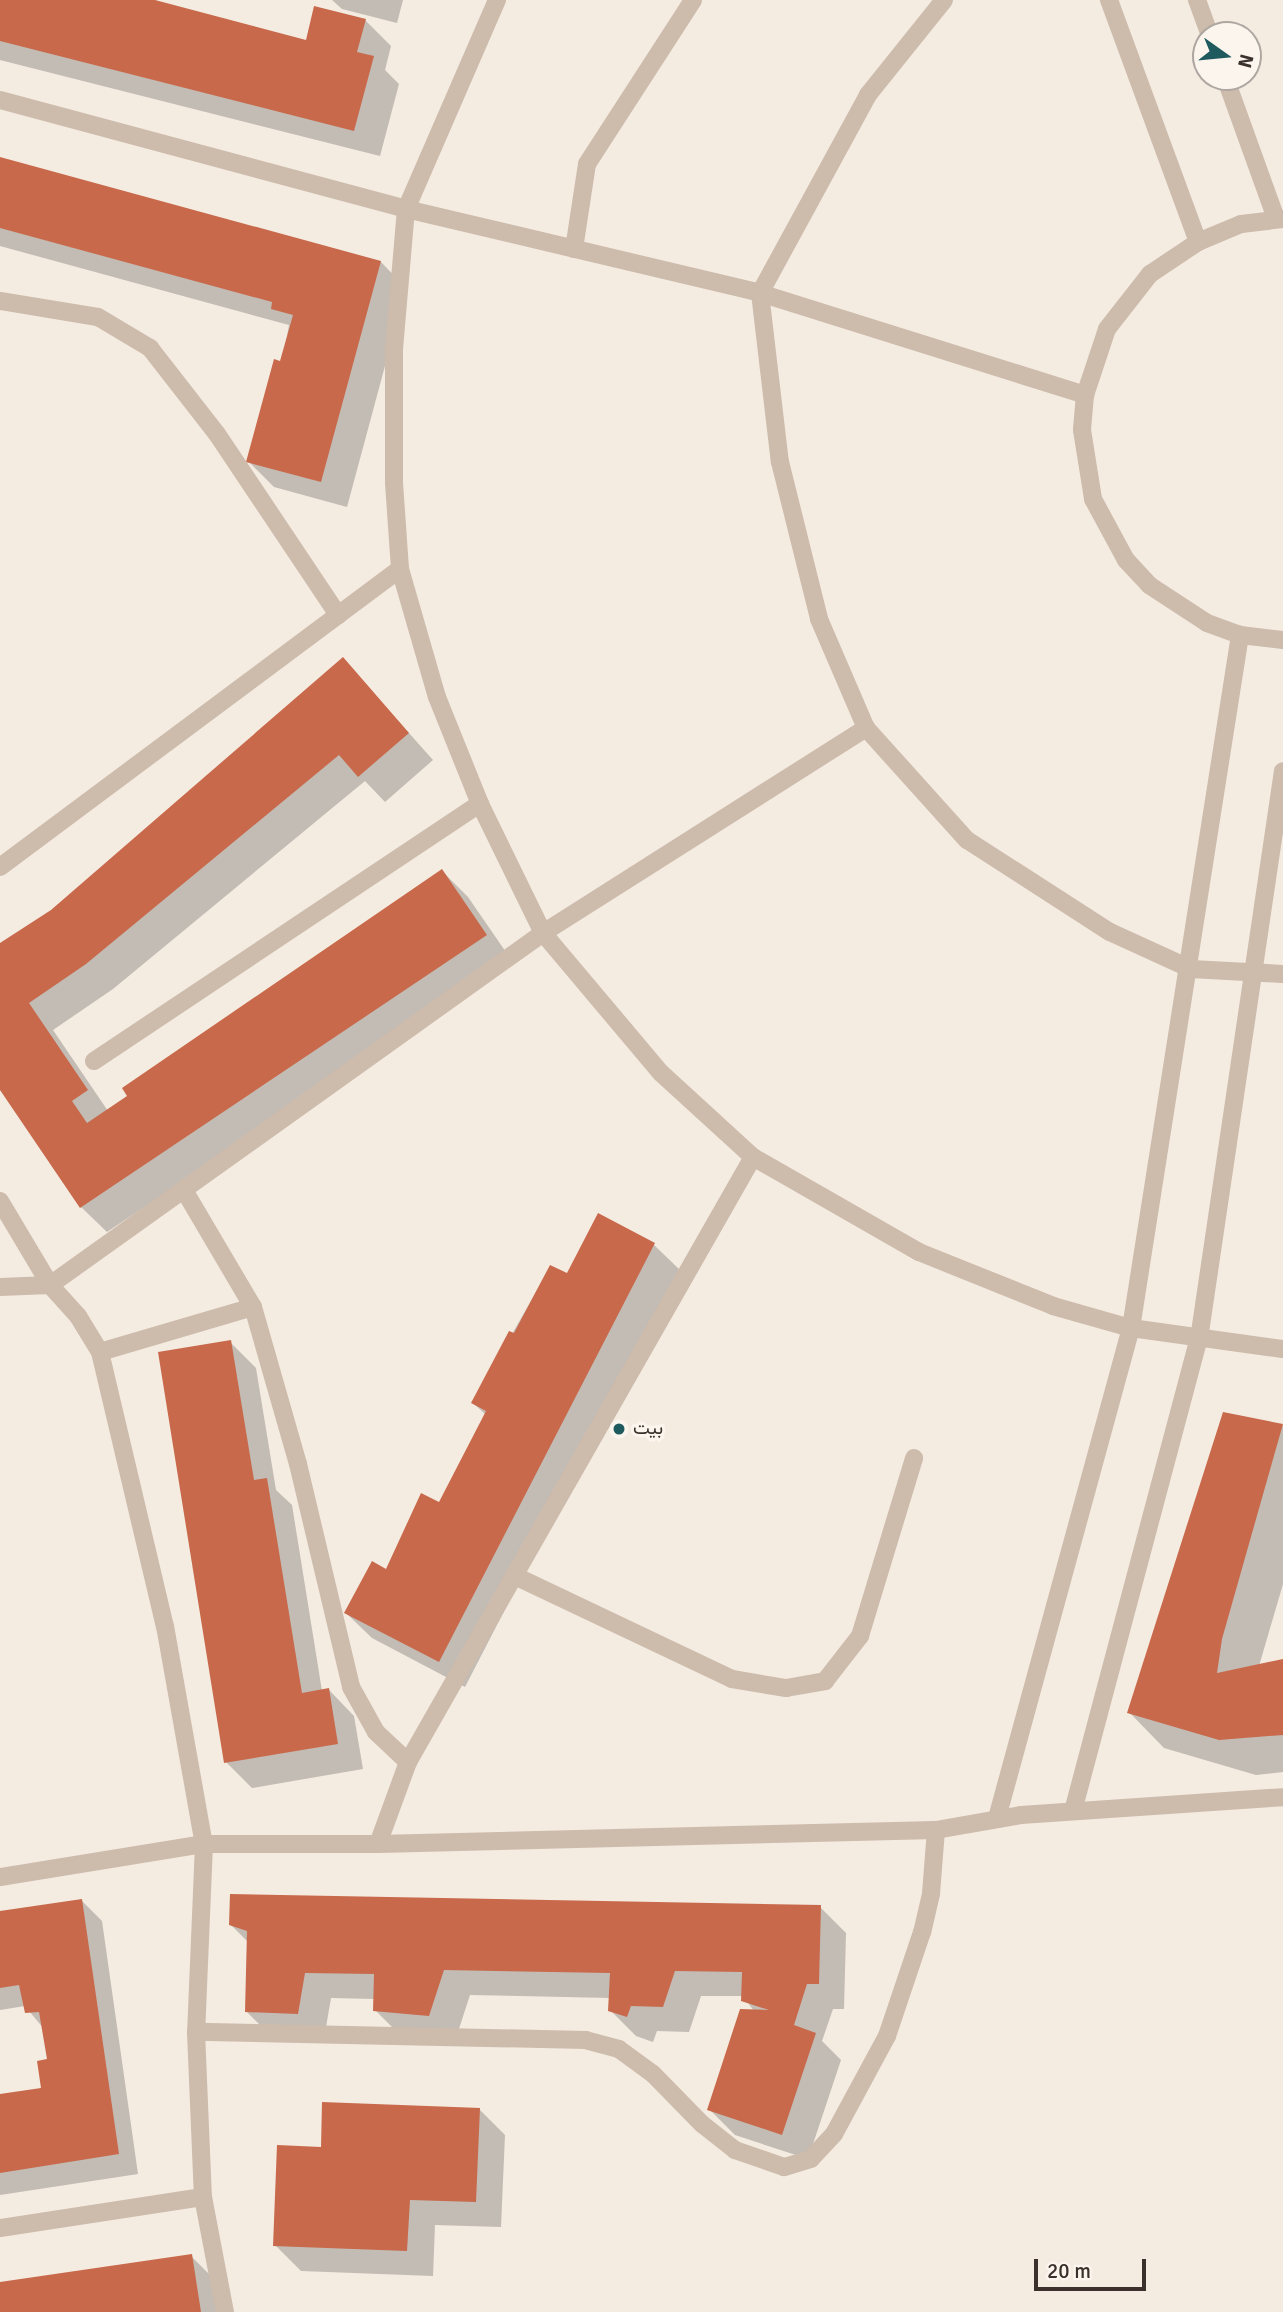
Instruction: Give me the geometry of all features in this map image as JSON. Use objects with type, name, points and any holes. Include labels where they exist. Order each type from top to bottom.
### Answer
[{"type":"street","points":[[497,0],[406,209],[394,348],[394,483],[400,569],[437,697],[480,804],[543,933],[661,1073],[753,1157],[919,1252],[1053,1306],[1131,1328],[1283,1349]]},
{"type":"street","points":[[573,249],[587,164],[693,0]]},
{"type":"street","points":[[944,0],[868,95],[760,293],[780,462],[819,620],[866,728],[967,840],[1110,932],[1191,969],[1283,974]]},
{"type":"street","points":[[1109,0],[1198,242]]},
{"type":"street","points":[[1197,0],[1205,21]]},
{"type":"street","points":[[1230,91],[1279,219],[1241,225],[1198,242],[1150,274],[1126,300],[1102,340],[1085,395],[1082,430],[1093,499],[1126,560],[1177,607],[1240,635],[1283,640]]},
{"type":"street","points":[[0,100],[406,209],[760,293],[1085,395]]},
{"type":"street","points":[[0,301],[98,317],[150,348],[217,434],[338,615]]},
{"type":"street","points":[[0,867],[400,569]]},
{"type":"street","points":[[997,1818],[1131,1328],[1191,969],[1240,635]]},
{"type":"street","points":[[0,1287],[50,1285],[543,933],[866,728]]},
{"type":"street","points":[[1073,1811],[1199,1339],[1256,974],[1283,771]]},
{"type":"street","points":[[94,1061],[480,804]]},
{"type":"street","points":[[378,1844],[408,1762],[753,1157]]},
{"type":"street","points":[[184,1190],[253,1307],[298,1464],[351,1687],[376,1732],[408,1762]]},
{"type":"street","points":[[0,1201],[50,1285],[78,1316],[100,1352],[165,1626],[204,1844],[197,2032],[202,2197],[225,2312]]},
{"type":"street","points":[[100,1352],[253,1307]]},
{"type":"street","points":[[514,1576],[732,1679],[786,1688],[825,1681],[860,1636],[914,1458]]},
{"type":"street","points":[[0,1877],[204,1844],[378,1844],[936,1830],[997,1818],[1283,1797]]},
{"type":"street","points":[[197,2032],[586,2040],[619,2049],[645,2068],[702,2124],[736,2150],[784,2167],[811,2159],[834,2134],[887,2036],[922,1932],[931,1894],[936,1830]]},
{"type":"street","points":[[0,2228],[202,2197]]},
{"type":"building","points":[[0,0],[155,0],[306,40],[314,6],[366,19],[357,52],[374,56],[354,131],[0,41]]},
{"type":"building","points":[[0,157],[381,261],[321,482],[246,462],[274,359],[280,361],[293,315],[271,309],[272,302],[0,228]]},
{"type":"building","points":[[343,657],[409,733],[358,777],[339,755],[86,964],[29,1003],[88,1090],[72,1101],[87,1123],[127,1096],[122,1088],[442,869],[487,935],[80,1208],[0,1090],[0,943],[51,910]]},
{"type":"building","points":[[598,1213],[655,1243],[439,1662],[344,1613],[372,1561],[386,1569],[421,1493],[439,1502],[486,1411],[471,1403],[509,1331],[514,1333],[550,1265],[567,1273]]},
{"type":"building","points":[[231,1340],[254,1480],[267,1478],[302,1693],[329,1688],[338,1744],[224,1763],[158,1352]]},
{"type":"building","points":[[1223,1412],[1283,1424],[1222,1639],[1217,1673],[1283,1659],[1283,1735],[1219,1740],[1127,1713]]},
{"type":"building","points":[[230,1894],[821,1905],[819,1984],[807,1984],[794,2025],[816,2033],[782,2135],[707,2110],[740,2009],[769,2010],[741,2001],[742,1972],[675,1971],[663,2007],[631,2006],[627,2017],[608,2011],[610,1973],[444,1970],[429,2016],[373,2011],[374,1974],[305,1973],[298,2014],[245,2012],[247,1931],[229,1925]]},
{"type":"building","points":[[82,1899],[119,2154],[0,2173],[0,2094],[41,2088],[37,2061],[47,2059],[39,2012],[25,2013],[19,1985],[0,1988],[0,1911]]},
{"type":"building","points":[[322,2102],[480,2108],[476,2202],[410,2200],[407,2251],[273,2246],[277,2145],[321,2147]]},
{"type":"building","points":[[192,2254],[201,2312],[0,2312],[0,2282]]},
{"type":"place","name":"بيت","points":[[619,1429]]}]
